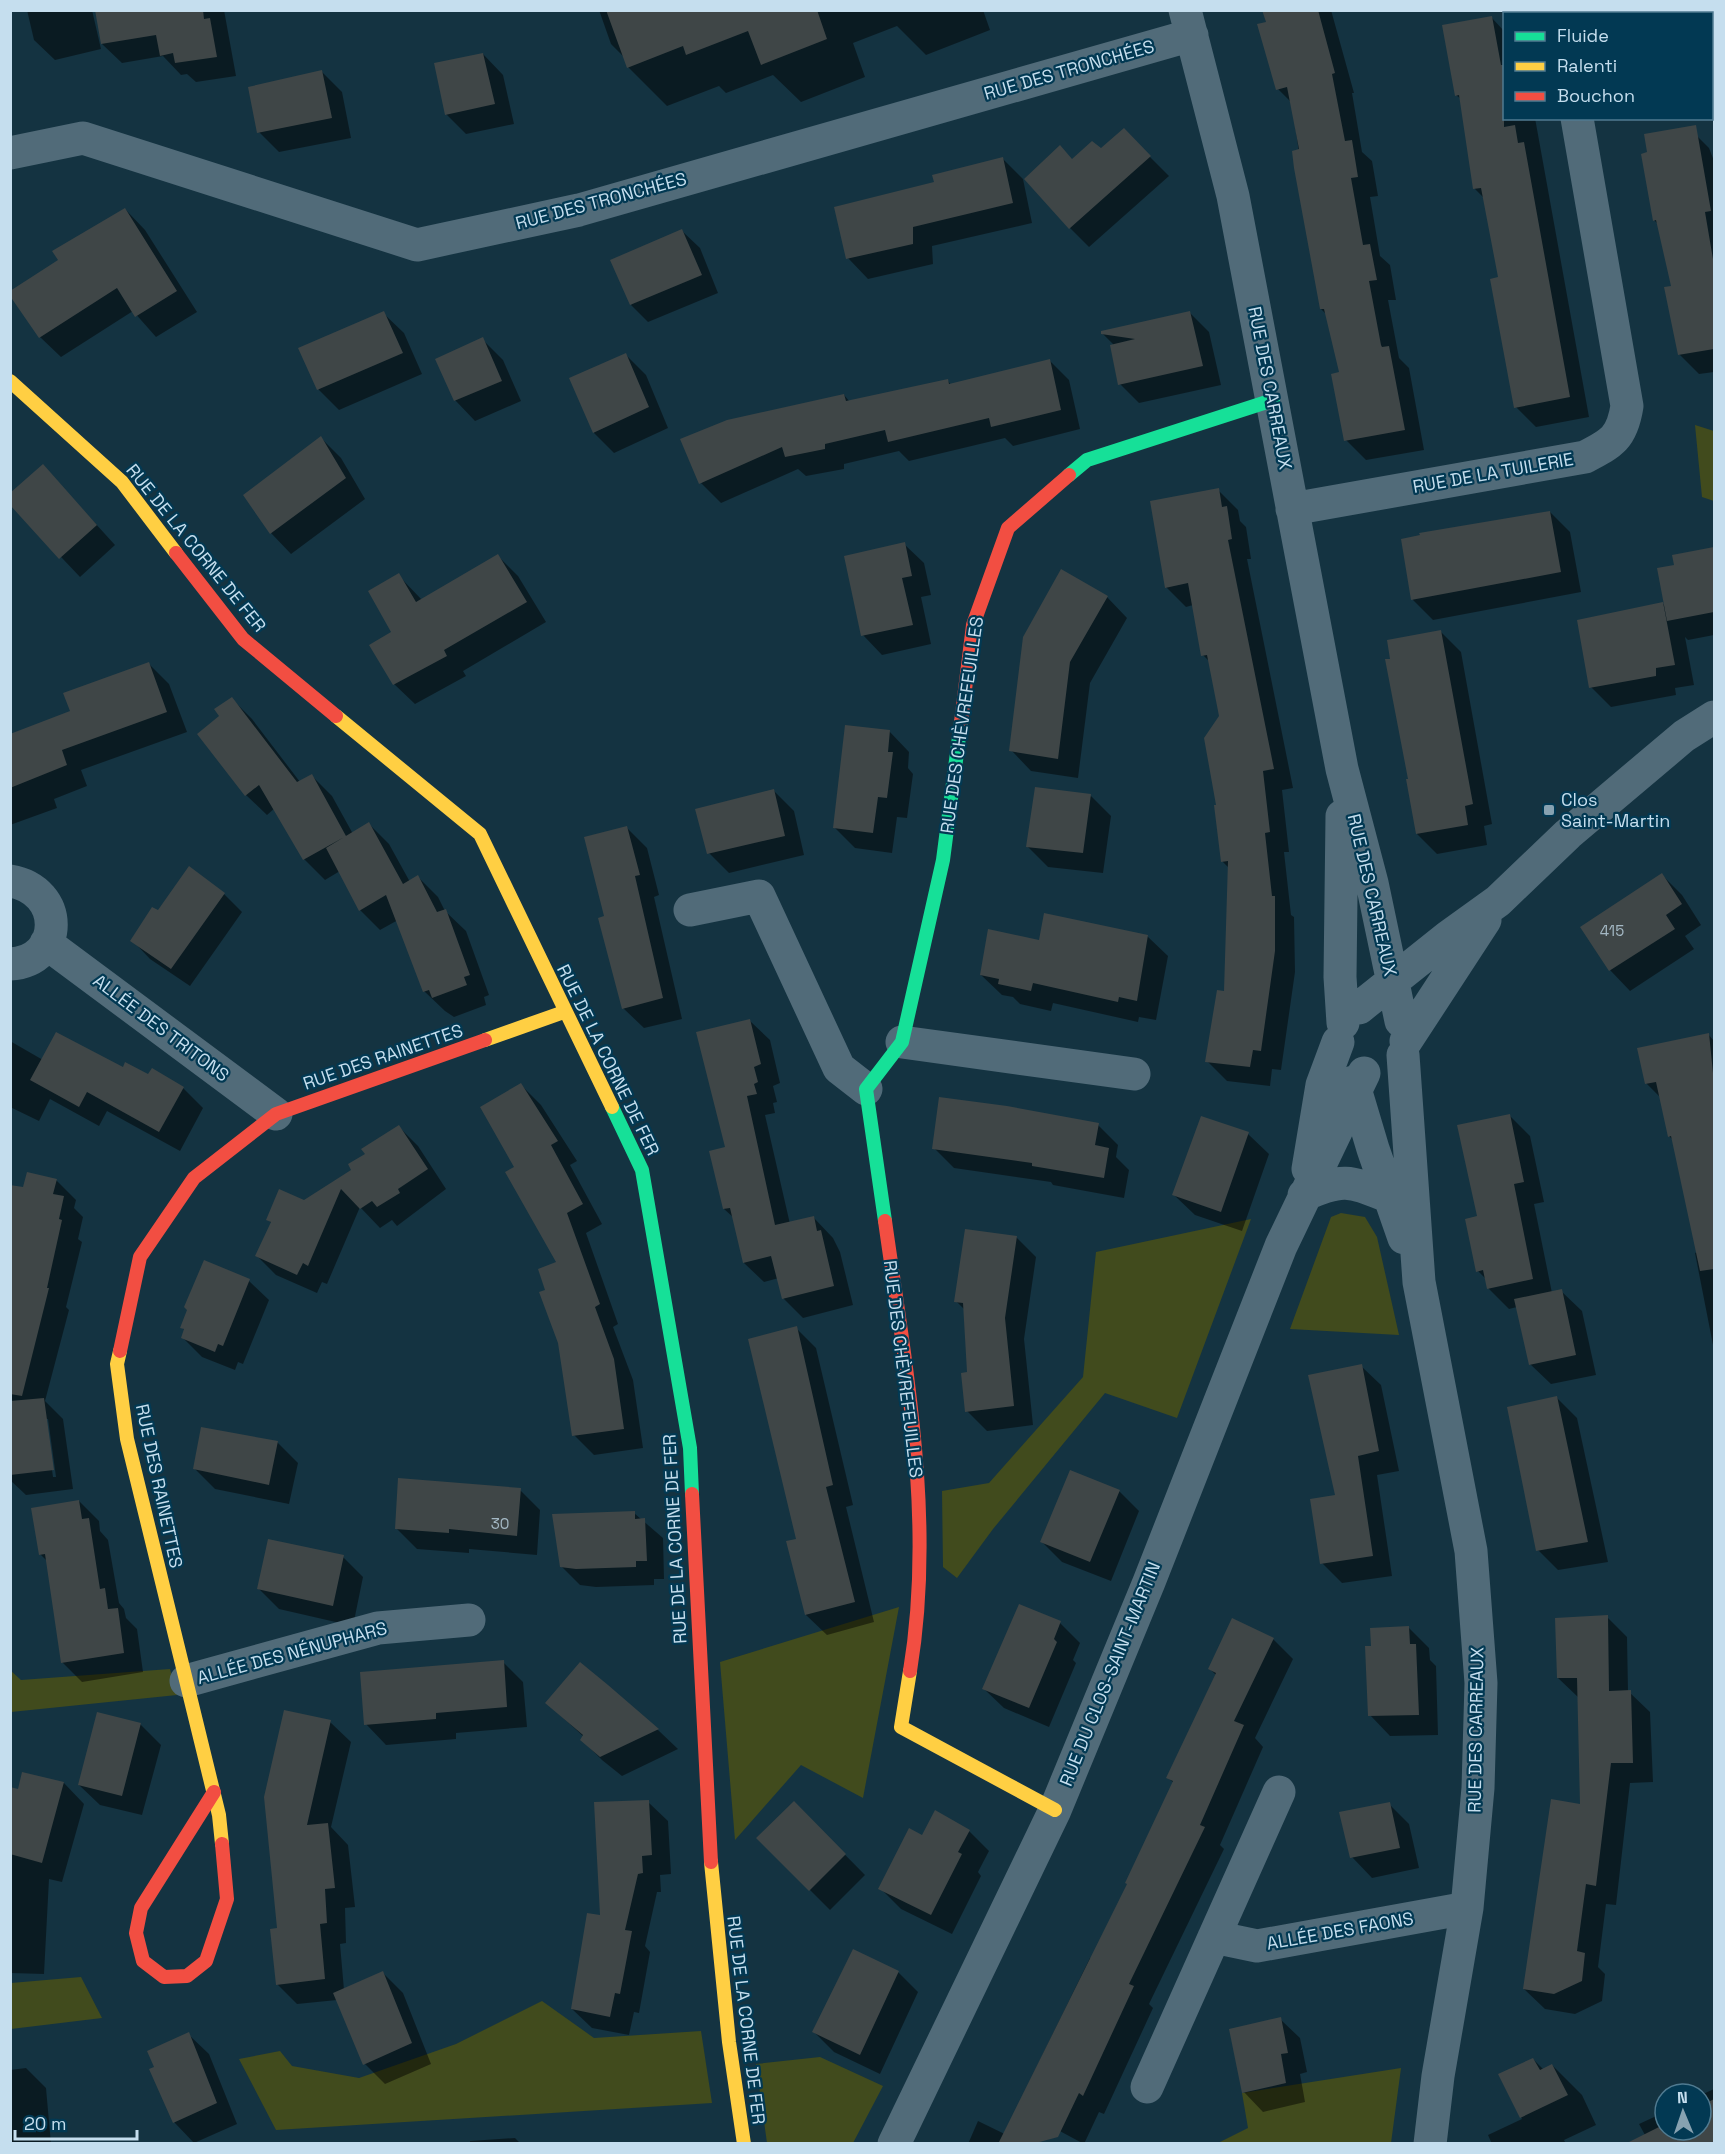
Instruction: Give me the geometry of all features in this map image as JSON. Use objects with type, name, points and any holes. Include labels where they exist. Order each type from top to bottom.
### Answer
[{"type":"street","name":"RUE DES TRONCHÉES","points":[[10,153],[83,138],[417,245],[579,210],[1189,23]]},
{"type":"street","name":"RUE DES CARREAUX","points":[[1189,23],[1233,196],[1342,769],[1381,921],[1403,1039],[1419,1282],[1471,1551],[1481,1683],[1478,1788],[1467,1908],[1438,2076],[1430,2144]]},
{"type":"street","name":"RUE DE LA TUILERIE","points":[[1292,509],[1585,457],[1613,442],[1624,425],[1627,406],[1577,120]]},
{"type":"street","name":"RUE DE LA CORNE DE FER","points":[[10,381],[122,482],[243,639],[480,834],[642,1170],[690,1448],[709,1845],[729,2042],[744,2144]]},
{"type":"street","name":"RUE DES CHÈVREFEUILLES","points":[[1054,1810],[901,1727],[919,1617],[918,1459],[866,1089],[902,1042],[943,860],[973,625],[1008,528],[1087,460],[1273,400]]},
{"type":"street","name":"RUE DU CLOS-SAINT-MARTIN","points":[[1304,1195],[1320,1096],[1392,982],[1448,936],[1498,901],[1568,834],[1684,736],[1714,717]]},
{"type":"street","name":"RUE DES CARREAUX","points":[[1342,769],[1340,977],[1351,1050],[1390,1197],[1419,1282]]},
{"type":"street","points":[[10,881],[24,883],[38,891],[48,904],[52,920],[50,936],[42,951],[29,960],[10,964]]},
{"type":"street","points":[[690,910],[759,896],[839,1068],[866,1089]]},
{"type":"street","name":"RUE DU CLOS-SAINT-MARTIN","points":[[1403,1039],[1498,901]]},
{"type":"street","points":[[1381,921],[1402,934],[1418,939],[1448,936]]},
{"type":"street","name":"ALLÉE DES TRITONS","points":[[46,943],[276,1114]]},
{"type":"street","points":[[1382,1008],[1393,1013],[1403,1039],[1387,1071],[1351,1050],[1382,1008]]},
{"type":"street","name":"RUE DES RAINETTES","points":[[214,1792],[141,1908],[136,1933],[143,1961],[164,1977],[187,1976],[206,1961],[227,1899],[219,1815],[214,1792],[127,1439],[117,1364],[140,1257],[194,1178],[276,1114],[564,1012]]},
{"type":"street","points":[[902,1042],[1134,1074]]},
{"type":"street","name":"RUE DU CLOS-SAINT-MARTIN","points":[[894,2144],[1054,1810],[1304,1195],[1351,1050]]},
{"type":"street","points":[[1304,1195],[1330,1183],[1352,1182],[1390,1197]]},
{"type":"street","name":"ALLÉE DES NÉNUPHARS","points":[[186,1681],[378,1628],[469,1620]]},
{"type":"street","points":[[1147,2086],[1279,1792]]},
{"type":"street","name":"ALLÉE DES FAONS","points":[[1214,1937],[1257,1946],[1467,1908]]},
{"type":"green space","points":[[1695,425],[1714,431],[1714,501],[1702,497]]},
{"type":"green space","points":[[1341,1213],[1365,1217],[1377,1237],[1399,1335],[1290,1329],[1331,1217]]},
{"type":"green space","points":[[1251,1219],[1177,1418],[1105,1393],[993,1529],[957,1578],[943,1567],[942,1491],[989,1483],[1083,1377],[1096,1252]]},
{"type":"green space","points":[[899,1607],[863,1798],[801,1765],[735,1840],[720,1662]]},
{"type":"green space","points":[[170,1669],[177,1695],[11,1712],[10,1670],[21,1680]]},
{"type":"green space","points":[[81,1977],[102,2018],[11,2029],[11,1983]]},
{"type":"green space","points":[[542,2001],[594,2038],[701,2031],[712,2103],[276,2130],[239,2059],[280,2051],[292,2066],[359,2078],[456,2044]]},
{"type":"green space","points":[[820,2057],[883,2086],[853,2143],[767,2143],[756,2064]]},
{"type":"green space","points":[[1401,2068],[1391,2143],[1216,2144],[1248,2128],[1242,2093]]},
{"type":"building","points":[[95,10],[203,10],[204,19],[210,18],[217,57],[175,63],[173,53],[160,56],[156,35],[101,44]]},
{"type":"building","points":[[606,10],[817,10],[827,39],[761,65],[748,31],[686,55],[683,46],[627,68]]},
{"type":"building","points":[[1262,10],[1318,10],[1335,73],[1332,74],[1345,141],[1352,140],[1358,177],[1351,178],[1363,245],[1370,244],[1377,280],[1369,281],[1381,345],[1382,347],[1389,346],[1405,430],[1344,441],[1331,374],[1339,372],[1324,309],[1320,309],[1294,168],[1292,151],[1299,149],[1287,87],[1276,90],[1257,24],[1266,22]]},
{"type":"building","points":[[1492,16],[1501,65],[1503,65],[1504,127],[1515,125],[1518,143],[1524,142],[1570,397],[1514,408],[1490,279],[1498,277],[1481,188],[1473,189],[1459,95],[1455,96],[1442,25]]},
{"type":"building","points":[[483,53],[495,104],[445,115],[434,63]]},
{"type":"building","points":[[322,70],[332,118],[257,133],[248,87]]},
{"type":"building","points":[[1696,125],[1711,211],[1705,212],[1714,265],[1714,349],[1678,355],[1664,287],[1671,286],[1656,220],[1653,221],[1641,154],[1647,152],[1644,134]]},
{"type":"building","points":[[1124,128],[1151,156],[1069,229],[1024,179],[1060,145],[1072,159],[1092,141],[1101,148]]},
{"type":"building","points":[[1003,157],[1013,203],[913,227],[913,244],[846,259],[834,207],[934,182],[932,175]]},
{"type":"building","points":[[125,208],[177,291],[135,317],[117,288],[39,338],[10,296],[10,291],[58,260],[52,251]]},
{"type":"building","points":[[682,229],[702,275],[630,305],[610,260]]},
{"type":"building","points":[[384,311],[403,353],[317,390],[298,348]]},
{"type":"building","points":[[1190,311],[1203,366],[1118,385],[1110,345],[1135,339],[1101,334],[1101,331]]},
{"type":"building","points":[[483,337],[502,381],[454,401],[435,359]]},
{"type":"building","points":[[626,353],[649,407],[593,433],[569,378]]},
{"type":"building","points":[[1050,359],[1061,410],[991,427],[989,418],[888,442],[885,430],[825,444],[825,449],[785,457],[782,447],[699,484],[680,439],[727,420],[844,394],[846,401],[948,379],[949,384]]},
{"type":"building","points":[[321,436],[346,478],[270,534],[243,495]]},
{"type":"building","points":[[43,464],[97,525],[59,559],[10,505],[10,493]]},
{"type":"building","points":[[1219,488],[1222,507],[1227,506],[1232,539],[1228,540],[1274,769],[1263,771],[1270,832],[1265,833],[1272,896],[1275,896],[1275,951],[1261,1051],[1253,1050],[1250,1067],[1205,1062],[1217,990],[1224,991],[1228,861],[1221,862],[1214,805],[1216,805],[1204,738],[1219,716],[1207,655],[1201,656],[1188,583],[1165,588],[1150,501]]},
{"type":"building","points":[[1550,511],[1561,572],[1411,600],[1401,539],[1420,535],[1419,533]]},
{"type":"building","points":[[905,542],[912,576],[902,578],[913,625],[861,636],[844,556]]},
{"type":"building","points":[[1714,547],[1714,612],[1667,621],[1657,568],[1674,565],[1672,555]]},
{"type":"building","points":[[498,554],[527,602],[444,650],[447,656],[393,685],[369,645],[391,632],[368,591],[399,573],[416,602]]},
{"type":"building","points":[[1061,569],[1108,596],[1070,662],[1058,759],[1009,751],[1023,637]]},
{"type":"building","points":[[1663,602],[1675,665],[1656,668],[1656,676],[1589,688],[1577,620]]},
{"type":"building","points":[[1441,630],[1473,804],[1465,806],[1468,825],[1416,834],[1385,659],[1390,659],[1387,640]]},
{"type":"building","points":[[149,662],[167,712],[62,750],[67,765],[10,788],[10,734],[70,711],[63,693]]},
{"type":"building","points":[[232,697],[297,782],[312,774],[346,836],[303,860],[259,785],[245,796],[197,734],[219,716],[214,709]]},
{"type":"building","points":[[845,725],[890,730],[888,752],[893,752],[887,798],[878,797],[873,833],[833,828]]},
{"type":"building","points":[[1035,787],[1091,794],[1083,853],[1026,847]]},
{"type":"building","points":[[774,789],[785,836],[707,854],[695,809]]},
{"type":"building","points":[[369,822],[403,884],[418,875],[437,912],[446,909],[470,975],[464,977],[467,985],[432,998],[429,990],[423,992],[386,895],[359,911],[326,848]]},
{"type":"building","points":[[627,826],[640,875],[635,876],[663,998],[622,1009],[598,918],[604,916],[584,837]]},
{"type":"building","points":[[189,866],[225,893],[171,969],[130,941],[152,907],[158,910]]},
{"type":"building","points":[[1662,873],[1682,904],[1666,915],[1675,929],[1609,971],[1580,927]]},
{"type":"building","points":[[1044,913],[1148,935],[1137,1001],[1119,997],[1118,1002],[1033,983],[1031,991],[998,984],[999,979],[980,975],[988,929],[1039,940]]},
{"type":"building","points":[[750,1019],[761,1064],[754,1067],[758,1082],[754,1084],[757,1094],[747,1096],[775,1225],[814,1216],[817,1231],[821,1230],[834,1286],[782,1299],[771,1256],[743,1263],[730,1208],[723,1209],[709,1151],[725,1147],[696,1032]]},
{"type":"building","points":[[56,1032],[123,1067],[125,1062],[148,1074],[152,1068],[184,1087],[159,1132],[87,1092],[79,1107],[30,1080]]},
{"type":"building","points":[[1709,1033],[1714,1083],[1714,1269],[1700,1271],[1671,1136],[1668,1137],[1656,1082],[1645,1084],[1637,1048]]},
{"type":"building","points":[[521,1083],[558,1141],[551,1145],[583,1204],[567,1213],[600,1304],[595,1307],[614,1359],[624,1429],[572,1436],[558,1343],[539,1292],[545,1290],[538,1269],[556,1262],[505,1172],[514,1167],[480,1107]]},
{"type":"building","points":[[939,1097],[1007,1106],[1099,1123],[1095,1145],[1109,1148],[1104,1178],[1032,1166],[1032,1163],[932,1149]]},
{"type":"building","points":[[1510,1114],[1524,1182],[1514,1184],[1533,1279],[1487,1289],[1483,1270],[1476,1272],[1465,1219],[1477,1216],[1457,1125]]},
{"type":"building","points":[[1201,1116],[1249,1132],[1221,1212],[1172,1195]]},
{"type":"building","points":[[399,1125],[428,1169],[398,1189],[400,1193],[377,1207],[372,1201],[360,1209],[341,1189],[308,1266],[303,1263],[297,1275],[255,1256],[271,1222],[266,1220],[279,1189],[304,1200],[351,1170],[348,1164],[365,1154],[361,1149]]},
{"type":"building","points":[[27,1172],[57,1179],[53,1194],[64,1196],[59,1219],[62,1220],[47,1288],[49,1288],[22,1396],[10,1394],[10,1185],[23,1187]]},
{"type":"building","points":[[965,1229],[1017,1236],[1005,1318],[1014,1406],[965,1412],[961,1373],[967,1372],[963,1303],[954,1302]]},
{"type":"building","points":[[204,1260],[250,1279],[223,1346],[218,1344],[215,1352],[181,1338],[184,1329],[180,1328],[187,1310],[184,1307]]},
{"type":"building","points":[[1562,1289],[1576,1355],[1529,1365],[1514,1299]]},
{"type":"building","points":[[797,1326],[833,1485],[826,1487],[855,1602],[805,1615],[786,1541],[796,1539],[748,1339]]},
{"type":"building","points":[[1362,1364],[1379,1451],[1358,1456],[1373,1556],[1320,1564],[1310,1499],[1335,1495],[1308,1375]]},
{"type":"building","points":[[1557,1396],[1588,1542],[1536,1551],[1507,1407]]},
{"type":"building","points":[[44,1398],[54,1470],[10,1475],[10,1401]]},
{"type":"building","points":[[201,1427],[278,1441],[269,1485],[193,1469]]},
{"type":"building","points":[[1070,1470],[1120,1490],[1090,1562],[1040,1542]]},
{"type":"building","points":[[398,1478],[521,1488],[517,1536],[449,1529],[449,1533],[395,1529]]},
{"type":"building","points":[[79,1500],[82,1519],[89,1518],[100,1589],[105,1588],[108,1609],[118,1608],[124,1653],[61,1663],[45,1554],[39,1555],[31,1508]]},
{"type":"building","points":[[635,1511],[635,1519],[645,1518],[647,1561],[636,1561],[636,1567],[576,1569],[560,1567],[552,1514]]},
{"type":"building","points":[[268,1539],[344,1555],[333,1606],[257,1589]]},
{"type":"building","points":[[1019,1604],[1061,1621],[1054,1639],[1057,1642],[1029,1708],[982,1689]]},
{"type":"building","points":[[1608,1615],[1609,1691],[1631,1690],[1633,1763],[1611,1763],[1596,1886],[1586,1884],[1577,1951],[1585,1953],[1582,1981],[1554,1994],[1523,1989],[1551,1799],[1580,1804],[1577,1678],[1557,1678],[1555,1618]]},
{"type":"building","points":[[1232,1618],[1274,1638],[1234,1721],[1244,1725],[1200,1825],[1205,1827],[1129,1984],[1134,1986],[1083,2096],[1079,2093],[1058,2137],[1032,2144],[998,2144],[1127,1884],[1125,1883],[1173,1781],[1166,1778],[1216,1673],[1208,1669]]},
{"type":"building","points":[[1409,1626],[1410,1644],[1416,1644],[1419,1715],[1368,1716],[1365,1646],[1371,1646],[1370,1628]]},
{"type":"building","points":[[504,1660],[507,1707],[436,1713],[436,1719],[364,1725],[360,1672]]},
{"type":"building","points":[[580,1662],[659,1729],[600,1757],[580,1740],[583,1735],[545,1703]]},
{"type":"building","points":[[284,1710],[331,1720],[307,1825],[328,1823],[335,1888],[325,1889],[327,1923],[320,1924],[325,1979],[276,1985],[270,1929],[277,1928],[264,1797]]},
{"type":"building","points":[[97,1712],[141,1723],[122,1796],[78,1785]]},
{"type":"building","points":[[22,1772],[64,1782],[42,1863],[10,1854],[10,1787],[18,1789]]},
{"type":"building","points":[[649,1800],[652,1855],[642,1856],[643,1873],[638,1874],[625,1930],[632,1931],[620,1994],[615,1993],[610,2017],[571,2009],[587,1913],[600,1915],[594,1802]]},
{"type":"building","points":[[794,1801],[846,1854],[809,1891],[756,1838]]},
{"type":"building","points":[[1390,1802],[1400,1848],[1350,1858],[1339,1812]]},
{"type":"building","points":[[935,1810],[970,1830],[958,1852],[962,1854],[931,1915],[878,1889],[909,1828],[922,1835]]},
{"type":"building","points":[[853,1949],[899,1971],[860,2055],[812,2032]]},
{"type":"building","points":[[383,1971],[412,2043],[363,2065],[333,1993]]},
{"type":"building","points":[[1281,2017],[1288,2053],[1281,2054],[1286,2083],[1242,2093],[1229,2029]]},
{"type":"building","points":[[189,2032],[217,2103],[173,2123],[149,2069],[154,2067],[147,2051]]},
{"type":"building","points":[[1533,2058],[1540,2070],[1552,2064],[1568,2095],[1520,2118],[1498,2074]]},
{"type":"building","points":[[1713,2100],[1714,2144],[1625,2144],[1653,2130],[1653,2142],[1713,2142]]},
{"type":"traffic: fast","points":[[1069,475],[1087,460],[1273,400]]},
{"type":"traffic: fast","points":[[885,1221],[866,1089],[902,1042],[943,860],[961,722]]},
{"type":"traffic: fast","points":[[612,1107],[642,1170],[690,1448],[692,1494]]},
{"type":"traffic: slow","points":[[10,381],[122,482],[176,553]]},
{"type":"traffic: slow","points":[[336,716],[480,834],[612,1107]]},
{"type":"traffic: slow","points":[[485,1040],[564,1012]]},
{"type":"traffic: slow","points":[[120,1351],[117,1364],[127,1439],[219,1815],[222,1844]]},
{"type":"traffic: slow","points":[[910,1671],[901,1727],[1055,1810]]},
{"type":"traffic: slow","points":[[711,1862],[729,2042],[744,2144]]},
{"type":"traffic: jam","points":[[961,722],[973,625],[1008,528],[1069,475]]},
{"type":"traffic: jam","points":[[176,553],[243,639],[336,716]]},
{"type":"traffic: jam","points":[[120,1351],[140,1257],[194,1178],[276,1114],[485,1040]]},
{"type":"traffic: jam","points":[[885,1221],[909,1389],[919,1502],[920,1558],[917,1615],[910,1671]]},
{"type":"traffic: jam","points":[[692,1494],[711,1862]]},
{"type":"traffic: jam","points":[[214,1792],[141,1908],[136,1933],[143,1961],[164,1977],[187,1976],[206,1961],[227,1899],[222,1844]]},
{"type":"place","name":"Clos Saint-Martin","points":[[1549,810]]}]
